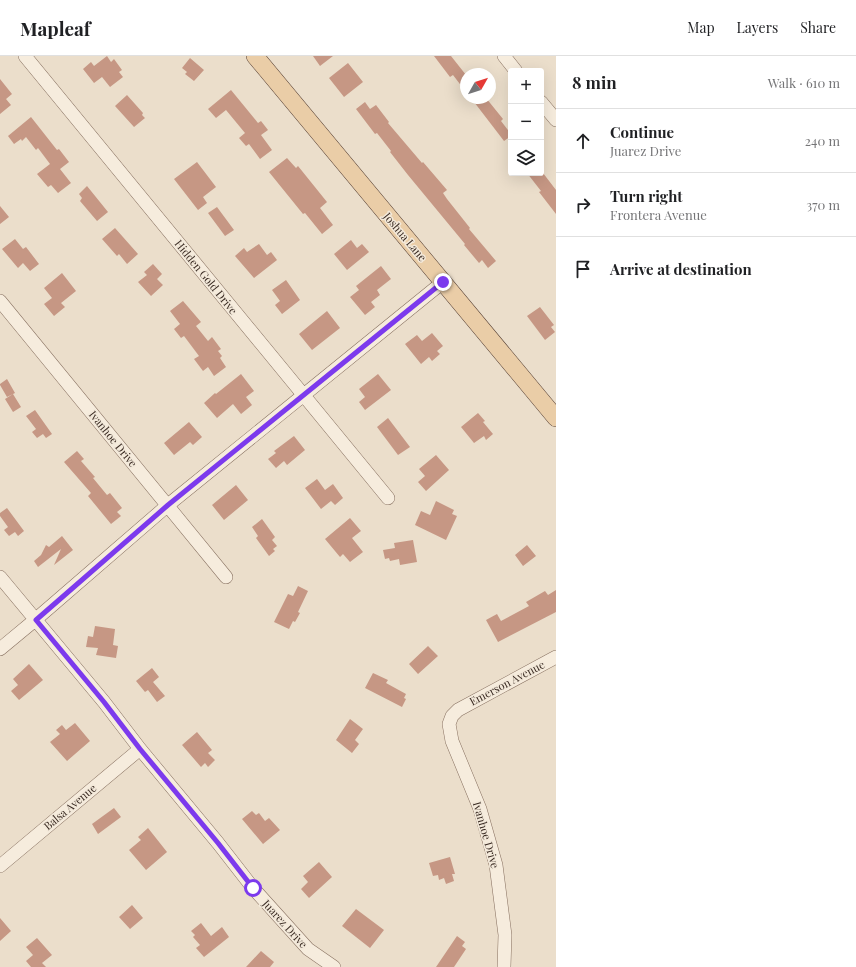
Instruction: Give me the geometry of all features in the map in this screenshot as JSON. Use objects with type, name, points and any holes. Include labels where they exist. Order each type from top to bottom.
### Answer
[{"type":"main road","name":"Joshua Lane","points":[[255,56],[556,418]]},
{"type":"street","name":"Hidden Gold Drive","points":[[25,56],[388,498]]},
{"type":"street","points":[[504,56],[514,68]]},
{"type":"street","points":[[543,104],[556,120]]},
{"type":"street","points":[[0,649],[36,620],[168,505],[443,282]]},
{"type":"street","name":"Ivanhoe Drive","points":[[0,301],[226,577]]},
{"type":"street","name":"Juarez Drive","points":[[0,577],[104,702],[140,749],[218,843],[253,888],[308,949],[334,967]]},
{"type":"street","name":"Emerson Avenue","points":[[458,710],[556,657]]},
{"type":"street","name":"Ivanhoe Drive","points":[[458,710],[452,716],[449,724],[452,741],[480,808],[496,865],[504,935],[504,967]]},
{"type":"street","name":"Balsa Avenue","points":[[0,866],[140,749]]},
{"type":"building","points":[[107,56],[111,62],[114,59],[122,70],[119,72],[123,77],[110,87],[102,77],[94,83],[83,69],[91,62],[94,66]]},
{"type":"building","points":[[313,56],[333,56],[320,66]]},
{"type":"building","points":[[434,56],[451,56],[460,68],[460,84],[453,75],[450,77]]},
{"type":"building","points":[[190,58],[204,70],[194,81],[185,74],[187,72],[182,68]]},
{"type":"building","points":[[348,63],[363,82],[344,97],[329,78]]},
{"type":"building","points":[[0,79],[12,94],[6,99],[11,105],[0,114]]},
{"type":"building","points":[[231,90],[258,123],[261,121],[268,130],[261,135],[272,150],[260,159],[249,144],[246,146],[239,138],[245,133],[226,110],[216,118],[208,109]]},
{"type":"building","points":[[127,95],[143,113],[142,115],[145,118],[134,127],[115,106]]},
{"type":"building","points":[[365,102],[370,109],[376,105],[389,122],[388,123],[447,190],[443,193],[447,199],[470,228],[469,229],[496,261],[488,268],[482,260],[479,263],[464,245],[465,244],[408,175],[377,133],[375,134],[356,109]]},
{"type":"building","points":[[476,104],[491,104],[503,119],[501,121],[508,130],[508,138],[504,141]]},
{"type":"building","points":[[31,117],[57,150],[59,149],[69,162],[60,169],[71,183],[58,193],[51,185],[48,187],[37,174],[50,164],[38,148],[36,150],[26,137],[22,141],[21,139],[14,144],[8,136]]},
{"type":"building","points":[[287,158],[296,168],[298,166],[327,202],[320,208],[333,225],[322,234],[305,213],[303,214],[269,172]]},
{"type":"building","points":[[197,162],[216,187],[203,197],[207,203],[198,210],[174,179]]},
{"type":"building","points":[[544,174],[556,190],[556,214],[539,192],[541,191],[529,176],[544,176]]},
{"type":"building","points":[[87,186],[108,212],[97,221],[80,201],[82,198],[79,194]]},
{"type":"building","points":[[0,206],[9,217],[0,224]]},
{"type":"building","points":[[217,207],[234,230],[225,236],[208,213]]},
{"type":"building","points":[[115,228],[138,254],[127,264],[119,254],[117,256],[102,239]]},
{"type":"building","points":[[15,239],[23,249],[26,247],[39,264],[30,271],[23,263],[18,268],[2,249]]},
{"type":"building","points":[[351,240],[357,248],[362,244],[369,252],[347,270],[334,254]]},
{"type":"building","points":[[259,244],[267,255],[271,252],[277,260],[254,278],[235,256],[244,248],[247,252]]},
{"type":"building","points":[[153,264],[162,274],[157,279],[163,285],[151,296],[138,282],[147,275],[144,272]]},
{"type":"building","points":[[381,266],[391,279],[377,290],[380,295],[371,302],[375,307],[365,315],[350,297],[359,290],[356,286]]},
{"type":"building","points":[[62,273],[76,291],[61,303],[65,307],[54,316],[44,304],[52,298],[44,288]]},
{"type":"building","points":[[286,280],[300,300],[282,314],[275,305],[280,301],[272,290]]},
{"type":"building","points":[[183,301],[201,322],[196,326],[208,341],[212,337],[221,349],[218,351],[222,356],[220,358],[226,367],[214,376],[208,367],[203,371],[194,359],[199,356],[184,336],[181,338],[174,329],[180,324],[170,311]]},
{"type":"building","points":[[540,307],[554,325],[551,327],[555,332],[545,340],[527,316]]},
{"type":"building","points":[[327,311],[340,328],[312,350],[299,334]]},
{"type":"building","points":[[432,333],[443,346],[437,351],[440,354],[432,361],[429,357],[421,364],[405,344],[417,335],[422,341]]},
{"type":"building","points":[[241,374],[254,391],[246,397],[252,405],[241,414],[233,404],[217,418],[204,403]]},
{"type":"building","points":[[378,374],[391,390],[365,410],[359,402],[365,397],[359,389]]},
{"type":"building","points":[[7,379],[15,393],[7,397],[0,384]]},
{"type":"building","points":[[13,394],[21,407],[13,412],[5,399]]},
{"type":"building","points":[[35,410],[52,434],[46,438],[43,434],[37,438],[32,432],[36,429],[26,416]]},
{"type":"building","points":[[478,413],[493,434],[486,440],[484,436],[474,443],[461,427]]},
{"type":"building","points":[[388,418],[410,447],[398,455],[377,427]]},
{"type":"building","points":[[189,422],[202,437],[193,445],[190,442],[174,455],[164,443]]},
{"type":"building","points":[[294,436],[305,450],[287,465],[284,461],[276,468],[268,459],[276,453],[274,451]]},
{"type":"building","points":[[77,451],[84,459],[81,461],[95,477],[93,478],[107,495],[110,493],[122,508],[117,512],[121,516],[111,524],[88,496],[91,493],[64,462]]},
{"type":"building","points":[[436,455],[449,470],[426,491],[418,482],[425,476],[419,469]]},
{"type":"building","points":[[317,479],[325,490],[333,484],[343,498],[335,505],[331,501],[321,509],[305,488]]},
{"type":"building","points":[[236,485],[248,500],[224,520],[212,505]]},
{"type":"building","points":[[436,501],[454,510],[452,514],[457,516],[446,540],[415,525],[421,511],[430,515]]},
{"type":"building","points":[[7,508],[24,531],[18,536],[15,532],[9,536],[4,530],[8,527],[0,516],[0,513]]},
{"type":"building","points":[[350,518],[361,531],[352,538],[363,552],[350,562],[343,554],[340,557],[325,539]]},
{"type":"building","points":[[262,519],[275,537],[272,540],[277,546],[273,549],[275,551],[269,556],[256,538],[258,536],[252,527]]},
{"type":"building","points":[[62,536],[73,550],[54,565],[61,549],[38,567],[34,561],[41,555],[46,545],[49,547]]},
{"type":"building","points":[[413,540],[417,562],[400,565],[399,559],[390,561],[389,558],[385,559],[383,550],[395,548],[394,543]]},
{"type":"building","points":[[527,545],[536,556],[523,566],[515,555]]},
{"type":"building","points":[[298,586],[308,591],[298,612],[300,613],[295,622],[293,621],[289,629],[274,622],[288,594],[293,596]]},
{"type":"building","points":[[556,590],[556,612],[498,642],[486,620],[497,614],[501,621],[529,606],[526,602],[545,591],[548,595]]},
{"type":"building","points":[[95,626],[115,629],[113,645],[118,646],[116,658],[96,655],[98,648],[86,647],[88,636],[93,637]]},
{"type":"building","points":[[428,646],[438,656],[418,674],[409,664]]},
{"type":"building","points":[[29,664],[43,680],[19,700],[11,691],[18,685],[13,679]]},
{"type":"building","points":[[152,668],[159,677],[153,682],[165,696],[157,702],[148,690],[145,692],[136,681]]},
{"type":"building","points":[[373,673],[388,680],[386,683],[406,694],[404,698],[406,699],[402,707],[365,688]]},
{"type":"building","points":[[350,719],[363,729],[355,740],[359,744],[352,753],[336,740]]},
{"type":"building","points":[[75,723],[90,741],[67,761],[50,742],[60,734],[56,730],[62,725],[66,730]]},
{"type":"building","points":[[197,732],[212,750],[208,753],[215,760],[208,767],[205,763],[201,767],[182,745]]},
{"type":"building","points":[[114,808],[121,817],[98,834],[92,824]]},
{"type":"building","points":[[252,811],[256,815],[259,813],[265,821],[269,818],[280,830],[263,844],[242,819]]},
{"type":"building","points":[[148,828],[167,852],[146,870],[129,850],[141,840],[138,837]]},
{"type":"building","points":[[450,857],[455,874],[452,874],[454,881],[446,884],[444,878],[439,880],[438,875],[433,876],[429,863]]},
{"type":"building","points":[[319,862],[332,877],[309,898],[301,889],[308,882],[303,876]]},
{"type":"building","points":[[132,905],[143,918],[130,929],[119,917]]},
{"type":"building","points":[[356,909],[384,930],[370,948],[342,926]]},
{"type":"building","points":[[0,918],[11,931],[0,941]]},
{"type":"building","points":[[201,923],[211,936],[222,927],[229,937],[204,957],[196,948],[200,945],[193,937],[195,935],[191,931]]},
{"type":"building","points":[[457,936],[465,942],[462,946],[466,949],[454,967],[436,967]]},
{"type":"building","points":[[37,938],[52,955],[42,963],[46,967],[31,967],[26,961],[33,955],[26,947]]},
{"type":"building","points":[[261,951],[274,962],[270,967],[246,967]]},
{"type":"route","points":[[253,888],[218,843],[140,749],[104,702],[36,620],[168,505],[443,282]]}]
